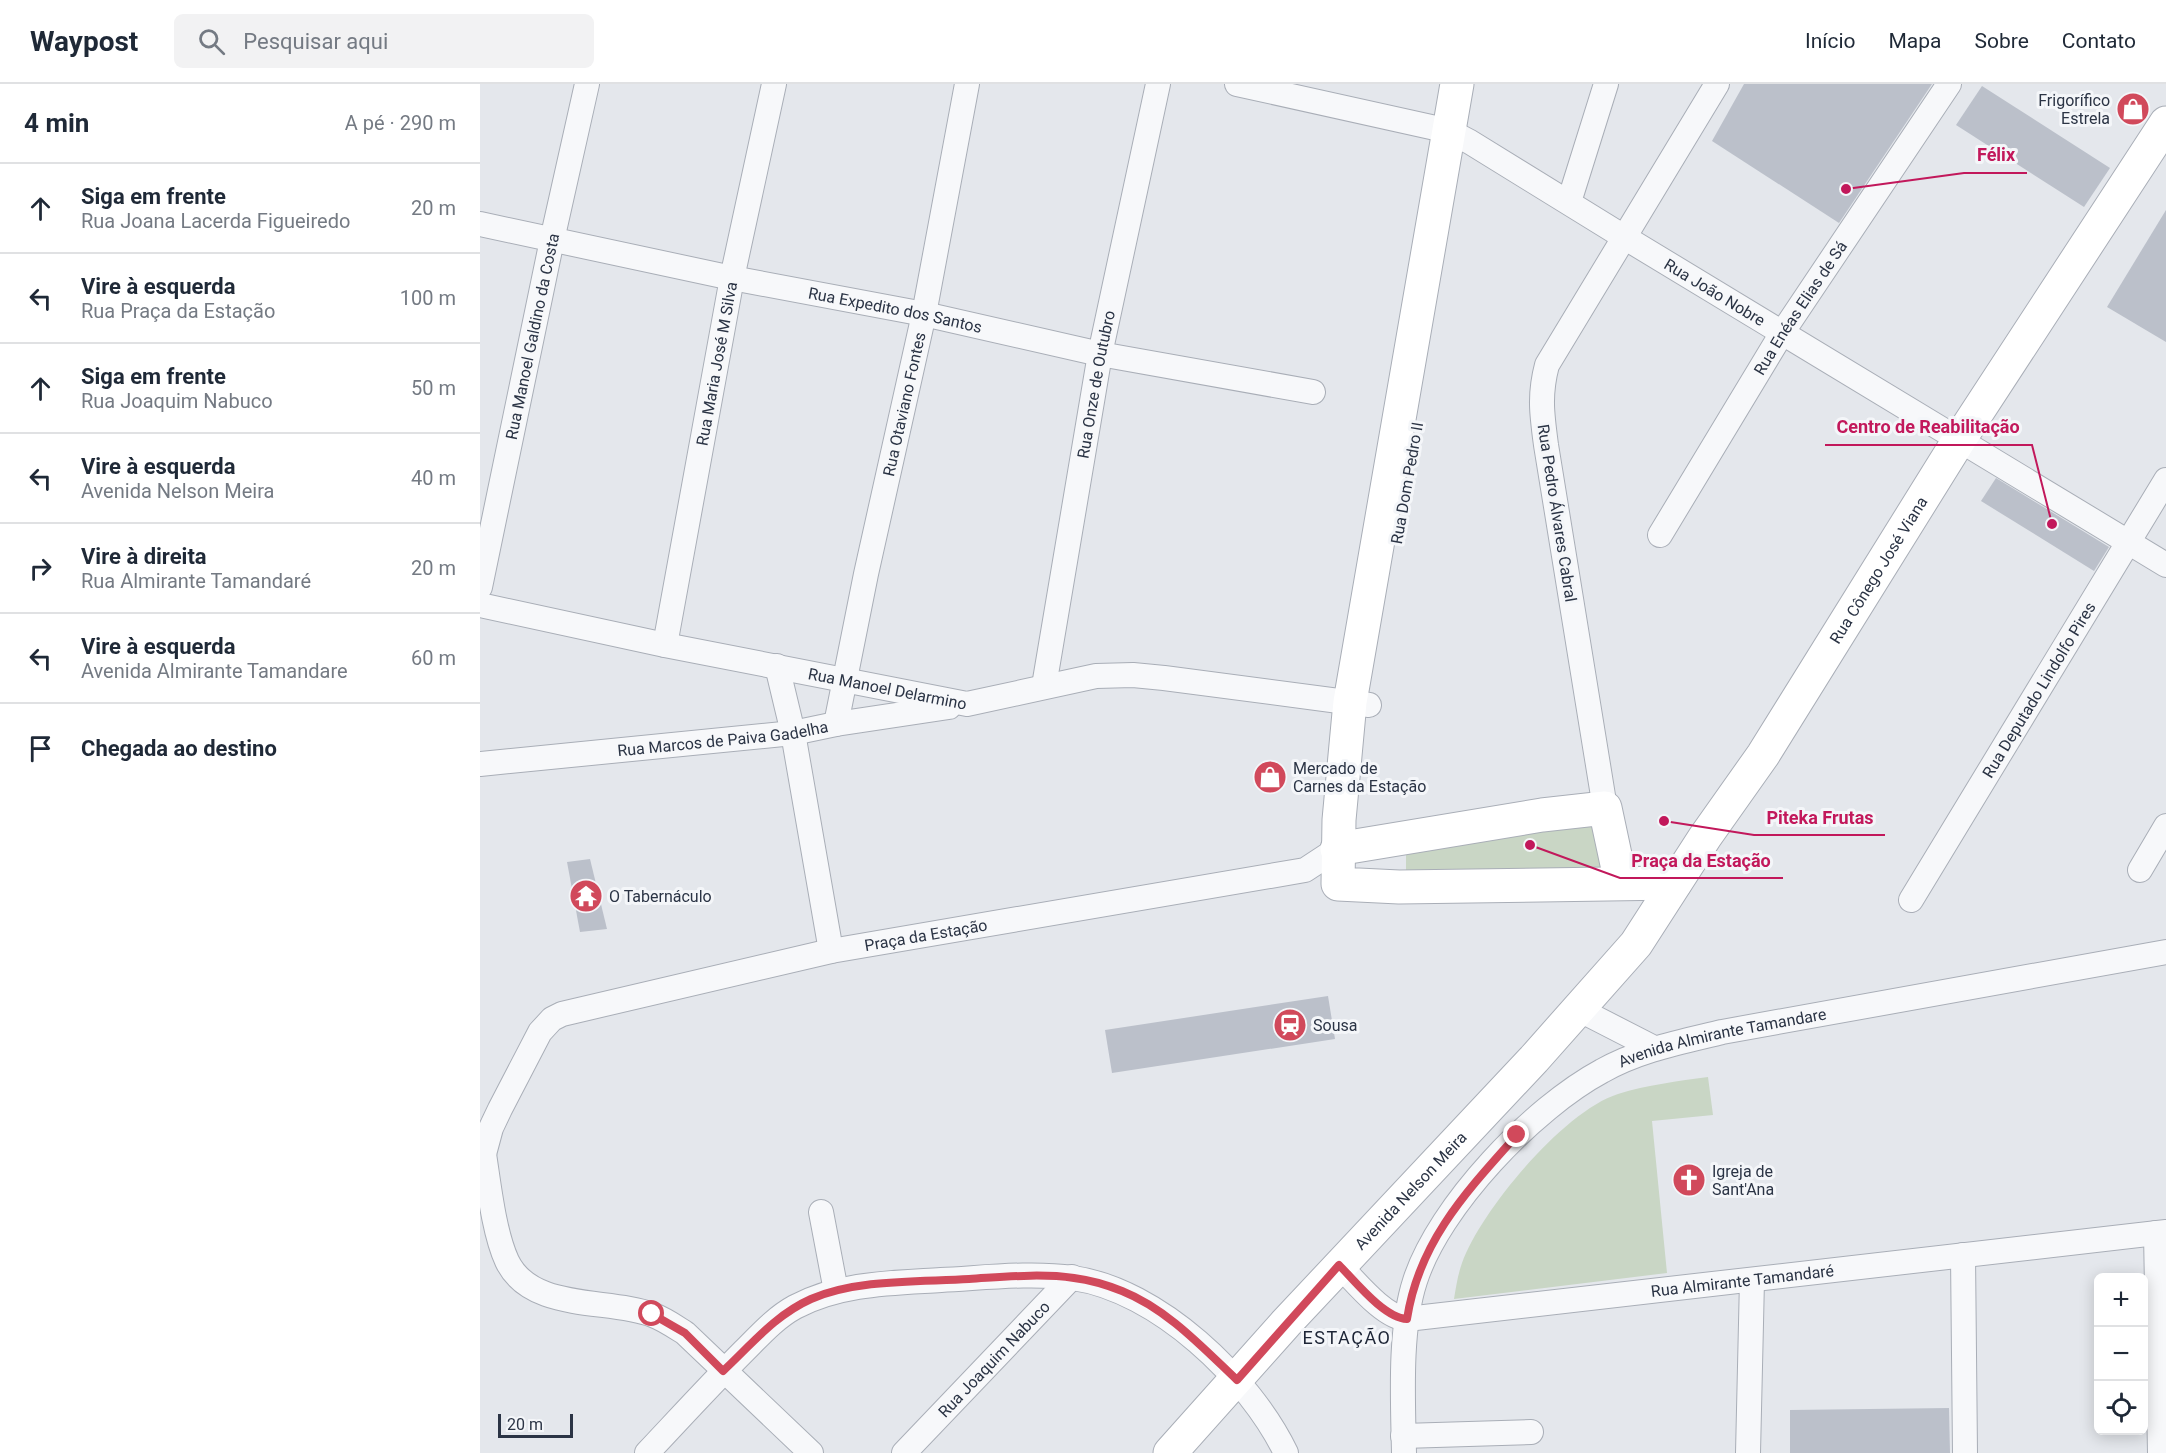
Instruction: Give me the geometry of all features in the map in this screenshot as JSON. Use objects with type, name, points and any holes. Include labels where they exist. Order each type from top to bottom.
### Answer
[{"type":"main road","name":"Rua Dom Pedro II","points":[[1457,84],[1460,136]]},
{"type":"main road","name":"Rua Dom Pedro II","points":[[1349,885],[1347,847],[1359,800],[1360,704],[1398,525],[1415,381],[1460,136],[1480,84]]},
{"type":"main road","name":"Rua Cônego José Viana","points":[[1578,1009],[1636,944],[1763,755],[1959,440],[2166,123]]},
{"type":"main road","points":[[1347,847],[1542,815],[1605,808],[1621,883]]},
{"type":"main road","points":[[1349,885],[1399,887],[1675,883]]},
{"type":"main road","name":"Avenida Nelson Meira","points":[[1170,1453],[1339,1265],[1484,1113],[1578,1009]]},
{"type":"street","name":"Rua Manoel Galdino da Costa","points":[[480,587],[587,84]]},
{"type":"street","name":"Rua Maria José M Silva","points":[[665,645],[732,278],[774,84]]},
{"type":"street","name":"Rua Otaviano Fontes","points":[[836,724],[924,314],[967,84]]},
{"type":"street","name":"Rua Onze de Outubro","points":[[1044,686],[1100,354],[1158,84]]},
{"type":"street","name":"Rua João Nobre","points":[[1237,84],[1460,136],[2166,565]]},
{"type":"street","points":[[1569,202],[1606,84]]},
{"type":"street","name":"Rua Pedro Álvares Cabral","points":[[1605,808],[1546,445],[1541,409],[1541,386],[1548,365],[1717,84]]},
{"type":"street","name":"Rua Enéas Elias de Sá","points":[[1660,536],[1782,333],[1949,84]]},
{"type":"street","name":"Rua Expedito dos Santos","points":[[480,224],[732,278],[924,314],[1100,354],[1313,392]]},
{"type":"street","name":"Rua Deputado Lindolfo Pires","points":[[1911,900],[2166,480]]},
{"type":"street","name":"Rua Manoel Delarmino","points":[[480,605],[665,645],[967,704],[1096,676],[1133,675],[1360,704]]},
{"type":"street","points":[[777,666],[793,732],[831,951]]},
{"type":"street","name":"Rua Marcos de Paiva Gadelha","points":[[480,764],[793,732],[967,704]]},
{"type":"street","points":[[2140,870],[2166,826]]},
{"type":"street","name":"Praça da Estação","points":[[482,1154],[500,1109],[540,1032],[552,1019],[576,1010],[831,951],[1305,870],[1347,847]]},
{"type":"street","points":[[1305,870],[1349,885]]},
{"type":"street","name":"Avenida Almirante Tamandare","points":[[1404,1444],[1405,1350],[1407,1319],[1414,1282],[1429,1249],[1471,1188],[1517,1135],[1558,1099],[1594,1076],[1654,1048],[1722,1032],[2166,952]]},
{"type":"street","points":[[1578,1009],[1654,1048]]},
{"type":"street","points":[[482,1154],[488,1216],[508,1263],[516,1275],[529,1286],[547,1294],[652,1314],[685,1333],[811,1453]]},
{"type":"street","points":[[821,1212],[836,1291]]},
{"type":"street","points":[[2160,1453],[2161,1233]]},
{"type":"street","name":"Rua Almirante Tamandaré","points":[[1407,1319],[2161,1233]]},
{"type":"street","points":[[1963,1255],[1965,1453]]},
{"type":"street","points":[[1339,1265],[1387,1311],[1397,1317],[1407,1319]]},
{"type":"street","points":[[647,1453],[723,1371],[775,1320],[812,1299],[836,1291],[867,1286],[1017,1276],[1072,1277],[1123,1291],[1152,1306],[1203,1348],[1237,1380],[1276,1431],[1286,1453]]},
{"type":"street","name":"Rua Joaquim Nabuco","points":[[904,1453],[1072,1277]]},
{"type":"street","points":[[1748,1453],[1752,1280]]},
{"type":"street","points":[[1404,1444],[1531,1432]]},
{"type":"green space","points":[[1596,821],[1608,859],[1601,867],[1593,870],[1406,874],[1406,852]]},
{"type":"green space","points":[[1708,1077],[1713,1115],[1652,1121],[1667,1273],[1454,1299],[1462,1263],[1487,1217],[1527,1165],[1574,1120],[1597,1104],[1618,1094]]},
{"type":"building","points":[[1744,84],[1932,84],[1839,223],[1712,141]]},
{"type":"building","points":[[1982,86],[2110,168],[2084,207],[1956,125]]},
{"type":"building","points":[[2166,210],[2166,342],[2107,307]]},
{"type":"building","points":[[1996,478],[2109,547],[2094,571],[1981,501]]},
{"type":"building","name":"O Tabernáculo","points":[[590,859],[607,929],[580,932],[567,862]]},
{"type":"building","points":[[1328,996],[1335,1039],[1112,1073],[1105,1030]]},
{"type":"building","points":[[1949,1408],[1950,1453],[1790,1453],[1790,1410]]},
{"type":"place","name":"Frigorífico Estrela","points":[[2133,109]]},
{"type":"place","name":"Félix","points":[[1846,189]]},
{"type":"place","name":"Centro de Reabilitação","points":[[2052,524]]},
{"type":"place","name":"Mercado de Carnes da Estação","points":[[1270,777]]},
{"type":"place","name":"Piteka Frutas","points":[[1664,821]]},
{"type":"place","name":"Praça da Estação","points":[[1530,845]]},
{"type":"place","name":"O Tabernáculo","points":[[586,896]]},
{"type":"place","name":"Sousa","points":[[1290,1025]]},
{"type":"place","name":"Igreja de Sant'Ana","points":[[1689,1180]]},
{"type":"district","name":"ESTAÇÃO","points":[[1347,1337]]},
{"type":"route","points":[[652,1314],[685,1333],[723,1371],[775,1320],[812,1299],[836,1291],[867,1286],[1017,1276],[1072,1277],[1123,1291],[1152,1306],[1177,1325],[1237,1380],[1339,1265],[1387,1311],[1397,1317],[1407,1319],[1414,1282],[1440,1230],[1471,1188],[1517,1135]]}]
